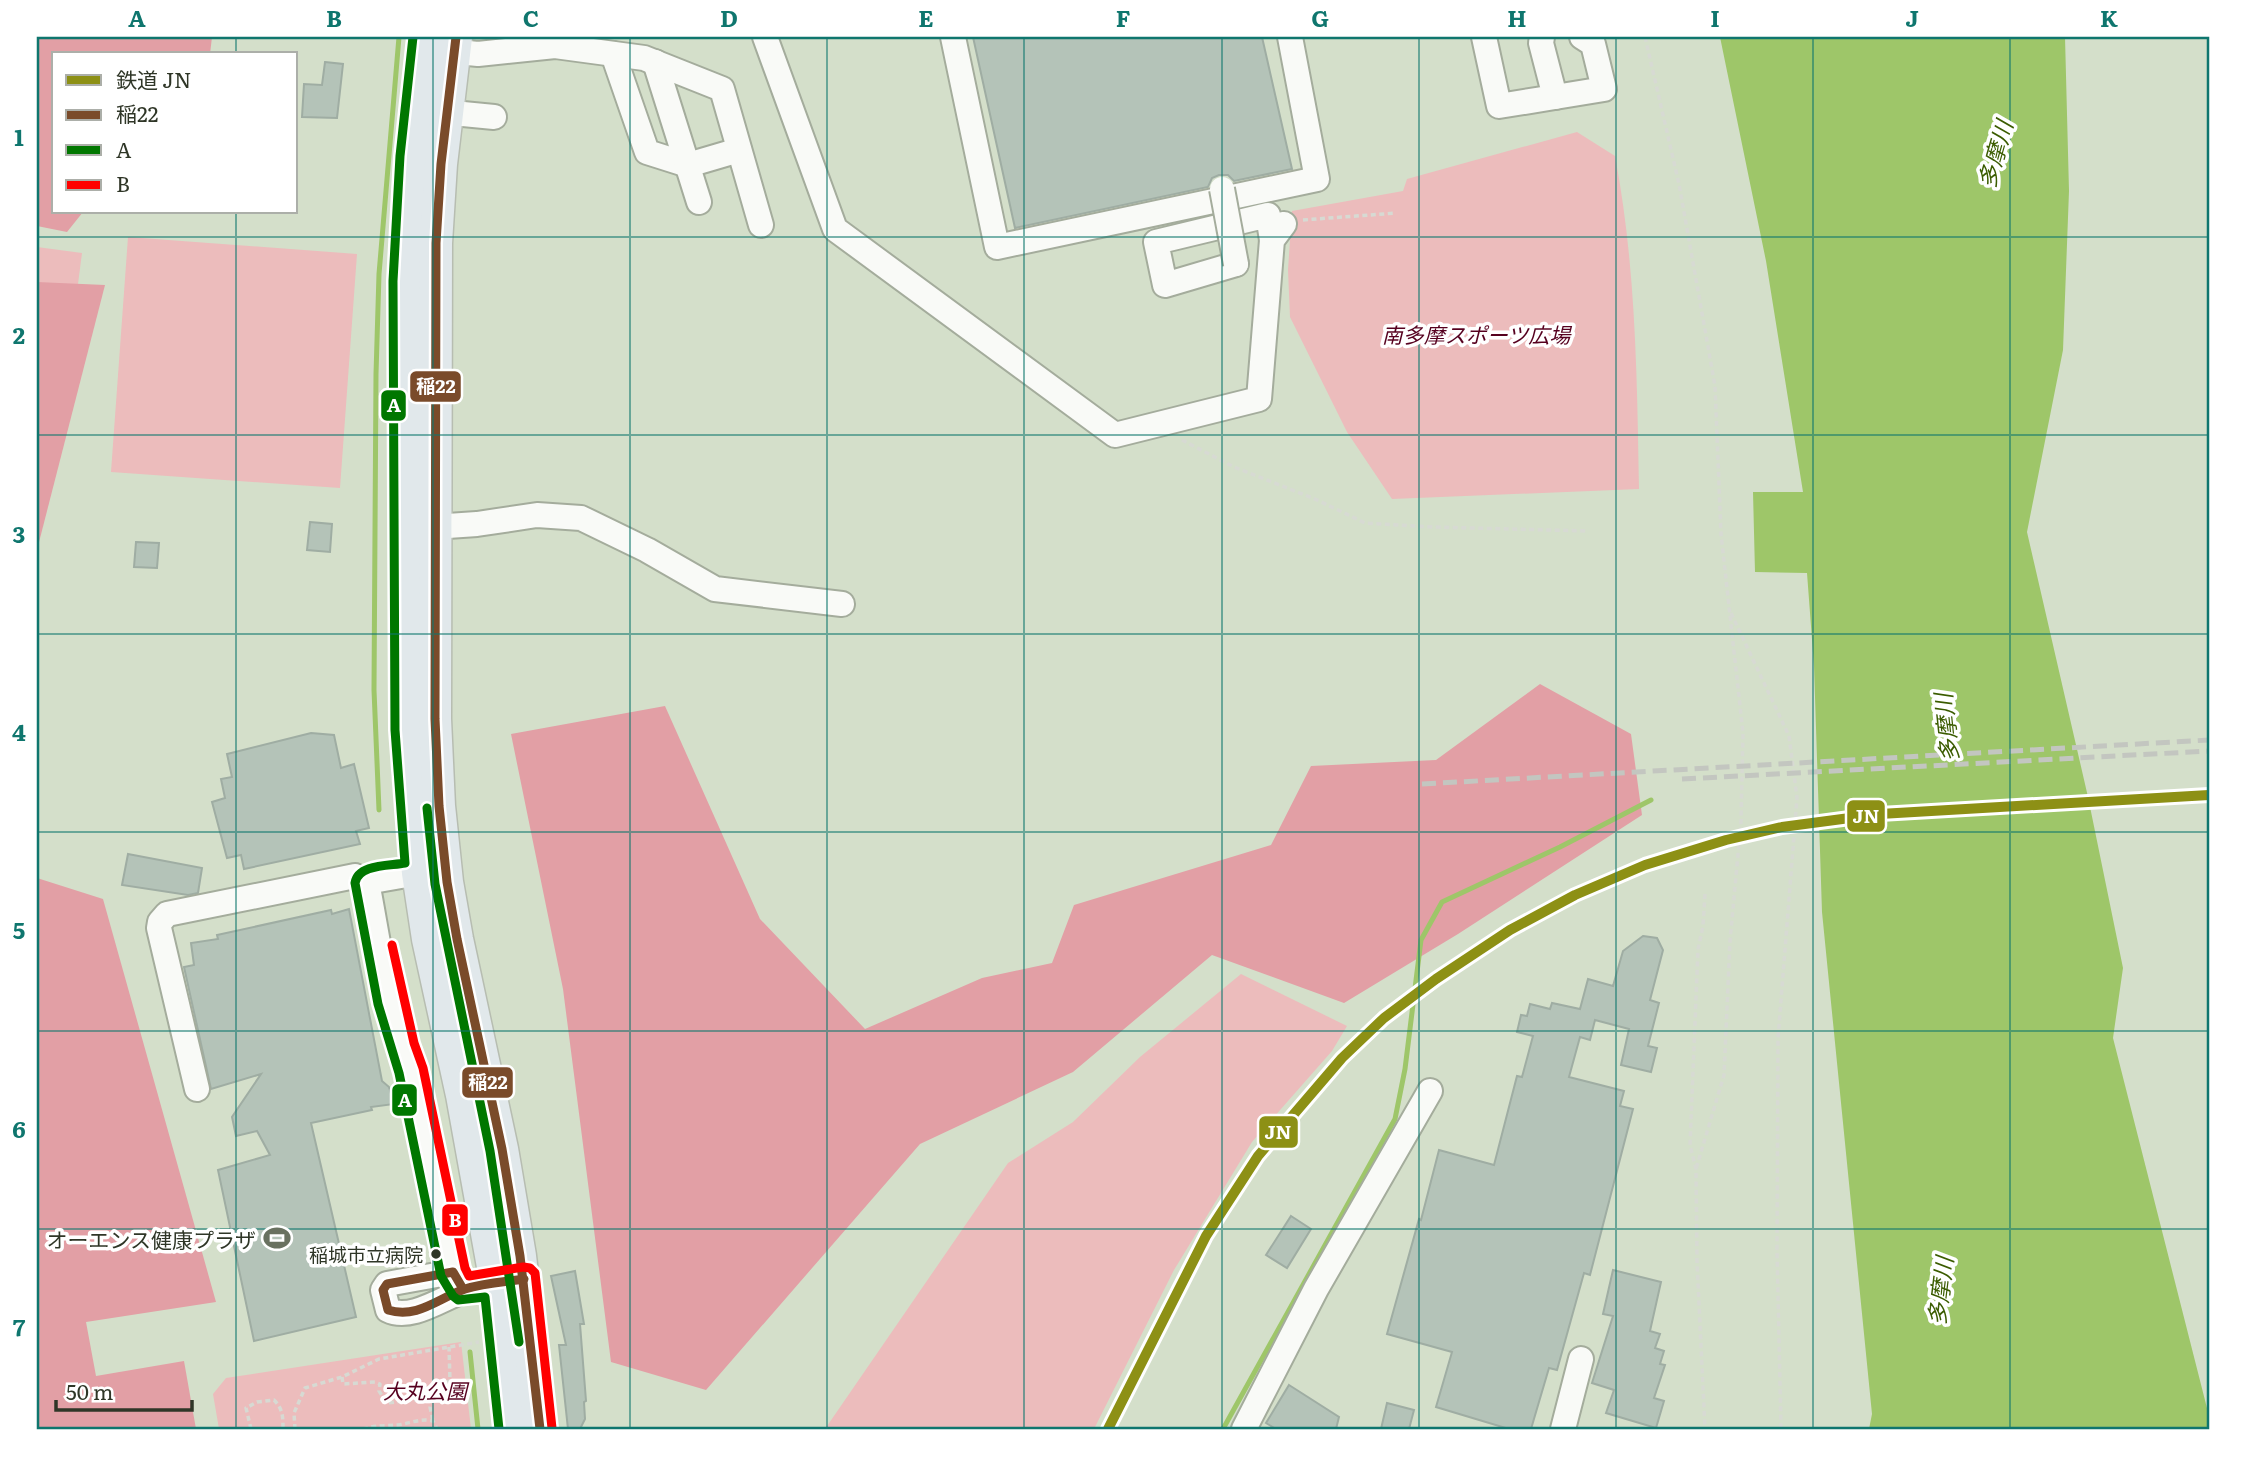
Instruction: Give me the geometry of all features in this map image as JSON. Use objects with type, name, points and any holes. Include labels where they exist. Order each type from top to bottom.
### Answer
[{"type":"main road","points":[[440,44],[432,112],[409,197],[405,281],[421,528],[407,730],[432,877],[428,939],[472,1149],[510,1281],[540,1429]]},
{"type":"main road","points":[[510,1281],[511,1429]]},
{"type":"street","points":[[765,37],[835,229],[1115,435],[1259,399],[1278,232],[1268,215],[1156,242],[1165,285],[1236,264],[1222,189]]},
{"type":"street","points":[[953,37],[997,247],[1317,179],[1290,37]]},
{"type":"street","points":[[1484,37],[1499,106],[1604,89],[1593,44],[1582,37]]},
{"type":"street","points":[[1542,37],[1541,43],[1555,97]]},
{"type":"street","points":[[440,44],[478,54],[555,46],[644,58],[722,89],[761,225]]},
{"type":"street","points":[[613,54],[648,152],[688,166],[739,150]]},
{"type":"street","points":[[655,62],[699,202]]},
{"type":"street","points":[[432,112],[494,117]]},
{"type":"street","points":[[421,528],[537,515],[581,518],[647,550],[715,589],[842,604]]},
{"type":"street","points":[[197,1089],[159,928],[160,922],[167,914],[355,876],[367,882],[432,877]]},
{"type":"street","points":[[367,882],[383,969],[402,1047],[411,1070],[458,1280],[510,1281]]},
{"type":"street","points":[[1244,1429],[1316,1289],[1430,1091]]},
{"type":"street","points":[[1563,1429],[1581,1359]]},
{"type":"path","points":[[1645,37],[1679,184],[1709,345],[1714,386],[1721,534],[1743,733],[1741,822],[1730,941],[1724,1075],[1696,1168]]},
{"type":"path","points":[[1278,232],[1304,220],[1396,213]]},
{"type":"path","points":[[1154,425],[1234,467],[1315,499],[1365,523],[1588,531]]},
{"type":"path","points":[[1728,608],[1789,736],[1797,799],[1778,1038],[1777,1251],[1781,1429]]},
{"type":"path","points":[[1705,894],[1703,926],[1698,948],[1690,1145],[1696,1168],[1697,1262],[1705,1429]]},
{"type":"path","points":[[295,1429],[294,1413],[305,1388],[342,1377],[379,1359],[487,1341]]},
{"type":"path","points":[[437,1429],[430,1407],[431,1387],[450,1381],[449,1347]]},
{"type":"path","points":[[342,1377],[343,1384],[380,1384],[379,1391],[387,1403],[430,1398]]},
{"type":"path","points":[[251,1429],[246,1408],[257,1402],[274,1400],[281,1406],[283,1429]]},
{"type":"path","points":[[363,1429],[424,1419],[433,1421]]},
{"type":"green space","name":"南多摩スポーツ広場","points":[[1577,132],[1615,156],[1631,280],[1639,489],[1392,499],[1347,432],[1290,317],[1288,270],[1292,211],[1403,191],[1407,179]]},
{"type":"green space","points":[[128,237],[357,254],[340,488],[111,472]]},
{"type":"green space","points":[[37,247],[82,253],[75,307],[37,302]]},
{"type":"green space","points":[[1241,974],[1347,1026],[1332,1051],[1252,1142],[1174,1270],[1094,1429],[825,1429],[1008,1163],[1073,1122],[1140,1057]]},
{"type":"green space","name":"大丸公園","points":[[461,1342],[471,1429],[219,1429],[213,1394],[226,1378]]},
{"type":"shaded area","points":[[37,37],[212,37],[210,52],[52,52],[52,214],[81,214],[67,232],[37,226]]},
{"type":"shaded area","points":[[37,282],[105,285],[37,550]]},
{"type":"shaded area","points":[[1540,684],[1631,734],[1642,815],[1458,934],[1344,1003],[1212,955],[1073,1072],[920,1144],[706,1390],[611,1362],[563,989],[511,734],[665,706],[760,919],[865,1029],[982,978],[1052,963],[1074,905],[1271,845],[1311,766],[1436,760]]},
{"type":"shaded area","points":[[37,878],[103,899],[216,1302],[86,1322],[96,1376],[184,1361],[196,1429],[37,1429]]},
{"type":"water","name":"多摩川","points":[[1720,37],[2065,37],[2069,191],[2063,350],[2027,532],[2088,797],[2123,968],[2113,1038],[2209,1416],[2209,1429],[1869,1429],[1872,1414],[1822,912],[1814,666],[1807,573],[1755,572],[1753,492],[1803,492],[1766,261]]},
{"type":"building","points":[[973,37],[1262,37],[1292,169],[1234,181],[1228,175],[1219,175],[1212,178],[1208,187],[1015,228]]},
{"type":"building","points":[[325,62],[343,64],[337,118],[302,117],[304,84],[322,85]]},
{"type":"building","points":[[310,522],[332,524],[330,552],[307,550]]},
{"type":"building","points":[[136,542],[159,543],[157,568],[134,567]]},
{"type":"building","points":[[311,733],[334,735],[341,768],[354,764],[369,828],[356,831],[360,844],[244,869],[241,855],[227,858],[212,802],[225,798],[221,779],[232,777],[227,754]]},
{"type":"building","points":[[128,854],[202,868],[198,893],[188,895],[122,885]]},
{"type":"building","points":[[349,909],[382,1081],[389,1087],[394,1104],[371,1107],[372,1110],[311,1123],[356,1317],[254,1341],[218,1170],[270,1155],[257,1131],[236,1136],[232,1117],[261,1074],[211,1089],[184,967],[194,965],[191,943],[218,939],[217,935],[331,910],[332,914]]},
{"type":"building","points":[[1643,936],[1657,938],[1663,950],[1650,1000],[1659,1003],[1648,1046],[1657,1048],[1651,1072],[1621,1065],[1629,1029],[1595,1020],[1590,1040],[1580,1037],[1569,1077],[1624,1091],[1620,1106],[1633,1109],[1590,1275],[1584,1273],[1557,1370],[1549,1368],[1531,1429],[1509,1429],[1436,1407],[1452,1352],[1387,1334],[1439,1150],[1494,1165],[1517,1076],[1522,1077],[1533,1036],[1517,1032],[1521,1015],[1527,1016],[1530,1004],[1550,1009],[1552,1003],[1580,1009],[1588,979],[1613,986],[1623,951]]},
{"type":"building","points":[[1291,1216],[1311,1229],[1287,1268],[1266,1255]]},
{"type":"building","points":[[1613,1270],[1661,1282],[1650,1331],[1660,1334],[1655,1348],[1664,1351],[1660,1364],[1665,1365],[1654,1398],[1664,1401],[1656,1428],[1606,1413],[1614,1390],[1592,1383],[1613,1316],[1603,1314]]},
{"type":"building","points":[[575,1271],[584,1324],[580,1324],[586,1401],[585,1419],[580,1429],[568,1429],[559,1345],[566,1345],[551,1276]]},
{"type":"building","points":[[1289,1385],[1339,1417],[1336,1429],[1276,1429],[1266,1423]]},
{"type":"building","points":[[1387,1403],[1414,1410],[1409,1429],[1381,1429]]},
{"type":"waterway","points":[[379,810],[374,690],[376,374],[379,274],[399,37]]},
{"type":"waterway","points":[[1223,1429],[1395,1119],[1405,1069],[1421,940],[1442,902],[1560,847],[1651,800]]},
{"type":"waterway","points":[[470,1352],[478,1429]]},
{"type":"railway","points":[[1422,784],[2209,740]]},
{"type":"railway","points":[[1682,779],[2209,751]]},
{"type":"rail line","name":"JN","points":[[1108,1429],[1206,1236],[1258,1156],[1342,1058],[1384,1018],[1436,979],[1510,930],[1575,895],[1645,865],[1726,840],[1782,827],[1880,814],[2209,795]]},
{"type":"transit line","name":"A","points":[[413,37],[400,156],[393,281],[395,730],[405,863],[368,869],[357,877],[355,883],[378,1004],[399,1073],[441,1276],[458,1300],[485,1297],[499,1429]]},
{"type":"transit line","name":"稲22","points":[[456,37],[441,164],[436,243],[435,719],[439,806],[447,882],[457,939],[502,1149],[520,1256],[540,1429]]},
{"type":"transit line","name":"A","points":[[427,808],[435,884],[490,1151],[519,1342]]},
{"type":"transit line","name":"B","points":[[392,945],[414,1043],[423,1068],[465,1268],[469,1276],[523,1267],[530,1268],[535,1273],[552,1428]]},
{"type":"transit line","name":"稲22","points":[[463,1289],[453,1272],[387,1284],[383,1290],[388,1310],[409,1312],[465,1289],[524,1279]]},
{"type":"place","name":"オーエンス健康プラザ","points":[[277,1238]]},
{"type":"place","name":"稲城市立病院","points":[[436,1254]]}]
